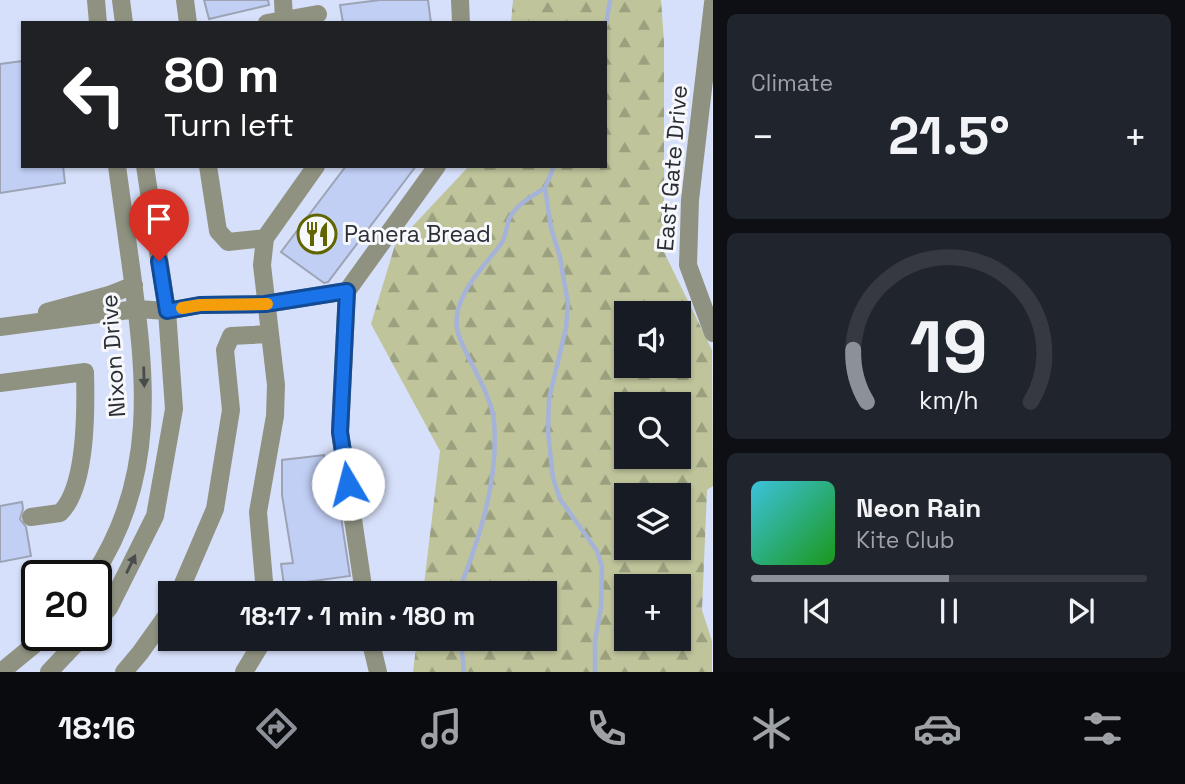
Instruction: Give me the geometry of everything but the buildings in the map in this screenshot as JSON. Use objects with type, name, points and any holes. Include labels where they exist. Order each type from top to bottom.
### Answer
[{"type":"street","points":[[96,0],[98,21]]},
{"type":"street","points":[[121,0],[124,21]]},
{"type":"street","points":[[186,0],[188,21]]},
{"type":"street","points":[[276,21],[283,0]]},
{"type":"street","points":[[460,0],[461,21]]},
{"type":"street","name":"East Gate Drive","points":[[712,3],[690,200],[688,265],[712,333]]},
{"type":"street","points":[[276,21],[318,12]]},
{"type":"street","name":"Nixon Drive","points":[[102,560],[126,509],[142,442],[144,372],[117,168]]},
{"type":"street","points":[[112,602],[155,516],[174,410],[167,311],[145,168]]},
{"type":"street","points":[[208,168],[218,231],[228,242],[265,238]]},
{"type":"street","points":[[264,581],[258,512],[275,416],[276,385],[262,265],[265,238],[315,168]]},
{"type":"street","points":[[362,581],[340,432],[347,291],[436,168]]},
{"type":"street","points":[[0,326],[109,295],[134,285]]},
{"type":"street","points":[[0,326],[137,309],[167,311],[200,305],[265,304],[347,291]]},
{"type":"street","points":[[183,581],[215,509],[231,410],[225,350],[231,336],[270,334]]},
{"type":"street","points":[[0,383],[85,372],[85,431],[74,488],[60,513],[31,517]]},
{"type":"street","points":[[124,672],[158,628]]},
{"type":"street","points":[[1,672],[27,651]]},
{"type":"street","points":[[53,671],[70,651]]},
{"type":"street","points":[[244,672],[257,651]]},
{"type":"street","points":[[373,651],[378,672]]},
{"type":"shaded area","points":[[0,0],[712,0],[712,672],[0,672]]},
{"type":"green space","points":[[513,0],[661,0],[664,42],[664,252],[688,301],[614,301],[614,378],[691,378],[691,307],[712,350],[713,486],[707,490],[702,610],[712,641],[712,672],[413,672],[416,651],[557,651],[557,581],[424,581],[440,451],[371,324],[395,245],[467,168],[607,168],[607,21],[511,21]]},
{"type":"waterway","points":[[607,21],[610,0]]},
{"type":"waterway","points":[[553,168],[545,188],[568,304],[566,328],[549,399],[548,432],[553,478],[560,499],[597,551],[602,567],[595,672]]},
{"type":"waterway","points":[[462,581],[486,509],[495,444],[490,403],[458,333],[458,308],[469,285],[503,241],[512,214],[525,201],[545,188]]},
{"type":"waterway","points":[[462,651],[464,672]]},
{"type":"slow traffic","points":[[182,308],[200,305],[267,304]]},
{"type":"place","name":"Panera Bread","points":[[317,234]]},
{"type":"route","points":[[159,261],[167,311],[200,305],[265,304],[347,291],[340,432],[348,484]]}]
